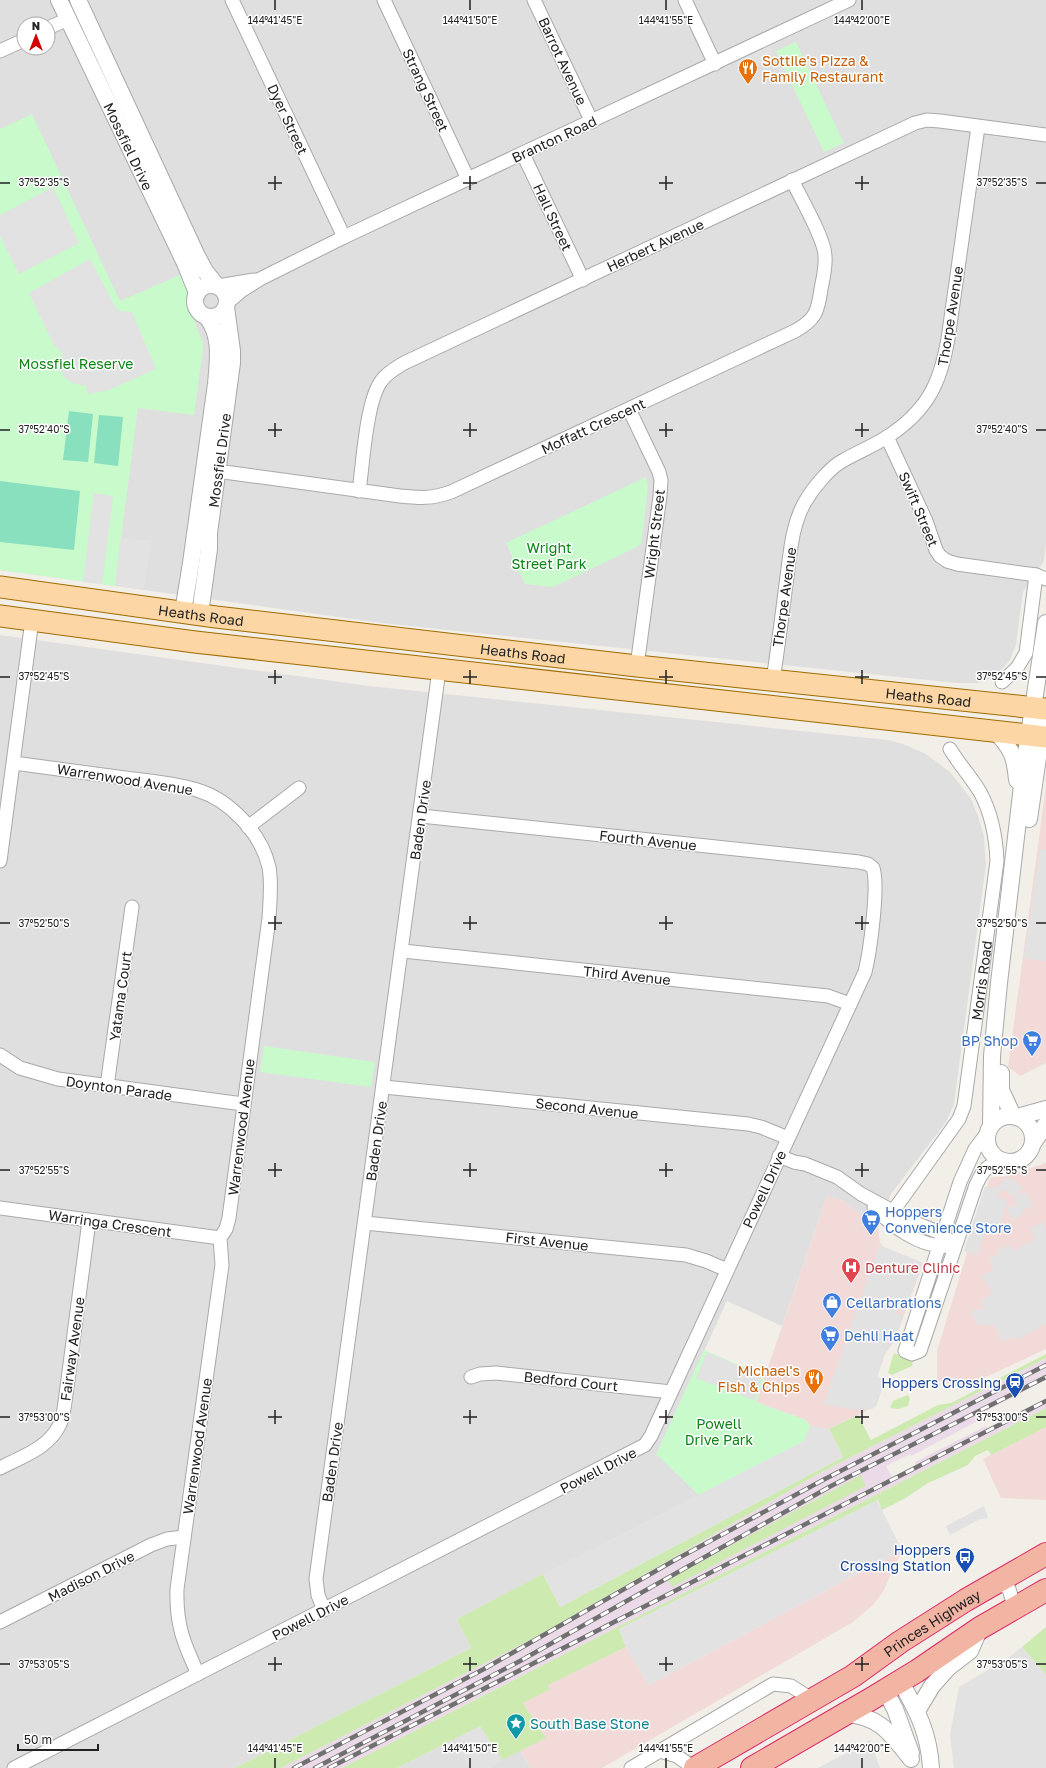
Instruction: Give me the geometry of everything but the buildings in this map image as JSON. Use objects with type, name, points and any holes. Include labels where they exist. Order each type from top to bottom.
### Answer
[{"type":"highway","name":"Princes Highway","points":[[694,1768],[813,1700],[877,1660],[900,1642],[960,1604],[1046,1554]]},
{"type":"highway","points":[[1011,1607],[1020,1589],[1022,1569]]},
{"type":"highway","points":[[752,1768],[846,1714],[1011,1607],[1046,1590]]},
{"type":"highway","points":[[877,1660],[892,1685]]},
{"type":"main road","name":"Heaths Road","points":[[0,587],[191,613],[637,666],[1042,710]]},
{"type":"main road","points":[[32,620],[36,592]]},
{"type":"main road","points":[[186,641],[191,613]]},
{"type":"main road","name":"Heaths Road","points":[[0,616],[186,641],[1038,737]]},
{"type":"main road","points":[[769,707],[773,680]]},
{"type":"street","name":"Mossfiel Drive","points":[[59,0],[185,263],[197,293]]},
{"type":"street","name":"Mossfiel Drive","points":[[78,0],[197,256],[205,271],[217,286]]},
{"type":"street","name":"Dyer Street","points":[[232,0],[344,237]]},
{"type":"street","name":"Strang Street","points":[[384,0],[468,180]]},
{"type":"street","name":"Barrot Avenue","points":[[534,0],[592,122]]},
{"type":"street","points":[[685,0],[715,64]]},
{"type":"street","name":"Branton Road","points":[[227,305],[241,291],[260,279],[344,237],[715,64],[842,1]]},
{"type":"street","points":[[56,24],[68,19]]},
{"type":"street","points":[[0,51],[16,44]]},
{"type":"street","name":"Herbert Avenue","points":[[359,491],[370,409],[375,394],[381,381],[390,372],[411,360],[916,123],[927,120],[1046,135]]},
{"type":"street","name":"Thorpe Avenue","points":[[773,680],[792,541],[805,502],[818,484],[842,461],[887,437],[910,420],[927,401],[939,379],[945,358],[978,126]]},
{"type":"street","name":"Hall Street","points":[[523,154],[583,280]]},
{"type":"street","name":"Moffatt Crescent","points":[[210,470],[424,499],[436,497],[451,492],[795,331],[813,318],[820,302],[826,255],[822,241],[792,180]]},
{"type":"street","name":"Branton Road","points":[[217,286],[260,279]]},
{"type":"street","points":[[205,286],[217,286],[225,293],[227,305],[221,314],[207,317],[197,308],[195,300],[197,293],[205,286]]},
{"type":"street","name":"Mossfiel Drive","points":[[191,613],[191,563],[232,352],[227,305]]},
{"type":"street","name":"Mossfiel Drive","points":[[207,317],[214,326],[218,356],[210,470]]},
{"type":"street","name":"Wright Street","points":[[628,409],[659,472],[661,480],[637,666]]},
{"type":"street","name":"Swift Street","points":[[887,437],[926,520],[940,556],[947,561],[957,564],[1043,575]]},
{"type":"street","points":[[1002,682],[1016,668],[1026,653],[1043,575]]},
{"type":"street","points":[[0,861],[1,840],[14,763],[32,620]]},
{"type":"street","name":"Morris Road","points":[[1015,1117],[1001,1090],[1000,1066],[1042,710],[1046,623]]},
{"type":"street","name":"Baden Drive","points":[[324,1610],[318,1595],[316,1579],[421,816],[439,670]]},
{"type":"street","points":[[996,732],[1012,751],[1015,762],[1020,803]]},
{"type":"street","name":"Morris Road","points":[[990,1129],[992,1049],[1020,803],[1038,737]]},
{"type":"street","name":"Morris Road","points":[[898,1228],[896,1207],[959,1119],[964,1106],[995,878],[996,855],[993,824],[980,792],[950,749]]},
{"type":"street","name":"Warrenwood Avenue","points":[[14,763],[168,783],[198,790],[217,799],[236,812],[260,845],[268,866],[271,888],[270,918],[243,1104],[229,1218],[226,1229],[220,1238],[222,1265],[177,1589],[176,1610],[180,1630],[198,1674]]},
{"type":"street","points":[[248,827],[299,788]]},
{"type":"street","name":"Fourth Avenue","points":[[421,816],[859,862],[868,864],[874,868]]},
{"type":"street","name":"Powell Drive","points":[[14,1768],[646,1445],[865,972],[869,957],[876,883],[874,868]]},
{"type":"street","name":"Yatama Court","points":[[107,1086],[132,907]]},
{"type":"street","name":"Third Avenue","points":[[402,952],[828,996],[850,1004]]},
{"type":"street","name":"Doynton Parade","points":[[0,1055],[20,1068],[58,1079],[243,1104]]},
{"type":"street","name":"Second Avenue","points":[[384,1087],[748,1124],[761,1127],[783,1147],[794,1162],[805,1164],[837,1177],[861,1194]]},
{"type":"street","points":[[1046,1109],[1015,1117],[1001,1118],[990,1129],[975,1149],[967,1164],[905,1351],[912,1354],[920,1351],[954,1246],[983,1170],[988,1166],[1002,1161],[1016,1162],[1023,1158],[1028,1154],[1033,1143],[1046,1124]]},
{"type":"street","points":[[1015,1117],[1024,1121],[1030,1127],[1033,1135],[1033,1143]]},
{"type":"street","points":[[990,1129],[987,1140],[990,1149],[995,1156],[1002,1161]]},
{"type":"street","points":[[861,1194],[912,1222],[941,1241],[954,1246]]},
{"type":"street","points":[[861,1194],[879,1213],[898,1228],[916,1239],[941,1241]]},
{"type":"street","name":"Warringa Crescent","points":[[0,1208],[220,1238]]},
{"type":"street","name":"Fairway Avenue","points":[[0,1468],[44,1445],[53,1436],[61,1422],[65,1402],[89,1221]]},
{"type":"street","points":[[898,1228],[912,1222]]},
{"type":"street","points":[[912,1222],[916,1239]]},
{"type":"street","name":"First Avenue","points":[[365,1223],[686,1255],[706,1260],[727,1270]]},
{"type":"street","name":"Bedford Court","points":[[471,1377],[496,1373],[671,1392]]},
{"type":"street","name":"Madison Drive","points":[[0,1622],[151,1545],[167,1539],[184,1537]]},
{"type":"street","points":[[998,1582],[1009,1589],[1011,1607]]},
{"type":"street","points":[[917,1711],[932,1686],[948,1668],[970,1651],[980,1628]]},
{"type":"street","points":[[632,1768],[773,1684],[792,1686],[813,1700]]},
{"type":"street","points":[[892,1685],[917,1711],[927,1737],[931,1768]]},
{"type":"street","points":[[892,1685],[902,1728],[911,1752],[912,1764]]},
{"type":"street","points":[[846,1714],[866,1716],[890,1732],[912,1764]]},
{"type":"street","name":"Princes Highway","points":[[660,1751],[677,1756],[694,1768]]},
{"type":"shaded area","points":[[0,0],[1046,0],[1046,544],[1044,561],[1023,592],[1016,645],[1010,660],[998,673],[990,679],[979,683],[956,683],[382,623],[0,570]]},
{"type":"shaded area","points":[[773,36],[772,57],[737,74],[737,53]]},
{"type":"shaded area","points":[[53,187],[79,243],[19,274],[0,236],[0,215]]},
{"type":"shaded area","points":[[90,259],[116,308],[120,311],[132,312],[156,369],[109,390],[88,394],[86,386],[72,383],[64,377],[59,368],[62,353],[54,345],[29,293]]},
{"type":"shaded area","points":[[94,493],[113,496],[102,584],[83,582]]},
{"type":"shaded area","points":[[121,537],[151,541],[144,590],[115,586]]},
{"type":"shaded area","points":[[0,635],[369,686],[888,740],[903,744],[926,754],[950,772],[971,799],[984,837],[986,866],[954,1104],[946,1122],[891,1194],[878,1227],[843,1201],[827,1196],[782,1326],[727,1301],[657,1454],[699,1495],[457,1619],[471,1648],[235,1768],[0,1768]]},
{"type":"shaded area","points":[[1046,786],[1046,1063],[1020,1076],[1008,1067]]},
{"type":"shaded area","points":[[1040,849],[1046,850],[1046,961],[1024,958]]},
{"type":"shaded area","points":[[1046,1163],[1046,1349],[962,1388],[937,1380],[937,1351],[990,1178],[1007,1176]]},
{"type":"shaded area","points":[[1007,1176],[1023,1187],[1015,1196],[1025,1191],[1033,1205],[1022,1211],[1023,1214],[1012,1220],[1007,1209],[1017,1203],[1014,1197],[1003,1189],[996,1196],[1008,1200],[997,1233],[985,1230],[977,1255],[964,1251],[985,1186],[993,1188],[998,1187]]},
{"type":"shaded area","points":[[827,1196],[843,1201],[878,1227],[880,1243],[884,1247],[923,1263],[895,1340],[885,1354],[877,1377],[885,1380],[876,1406],[829,1429],[810,1426],[806,1420],[756,1402]]},
{"type":"shaded area","points":[[1042,1222],[1046,1229],[1046,1324],[1016,1340],[1014,1336],[1003,1342],[994,1325],[977,1325],[977,1320],[974,1320],[974,1316],[971,1315],[971,1310],[985,1310],[980,1301],[992,1294],[982,1276],[994,1270],[988,1259],[999,1254],[998,1250],[1009,1245],[1013,1251],[1036,1239],[1030,1229]]},
{"type":"shaded area","points":[[880,1243],[884,1247],[923,1263],[904,1312],[896,1309],[895,1313],[903,1316],[895,1340],[885,1354],[877,1377],[885,1380],[876,1406],[872,1409],[857,1410],[824,1404]]},
{"type":"shaded area","points":[[707,1352],[762,1376],[754,1400],[696,1378]]},
{"type":"shaded area","points":[[1046,1358],[1046,1380],[980,1414],[982,1419],[911,1456],[910,1454],[886,1466],[892,1477],[916,1465],[915,1462],[986,1426],[988,1429],[1046,1399],[1046,1408],[342,1768],[281,1768],[532,1639],[822,1472]]},
{"type":"shaded area","points":[[810,1426],[829,1429],[843,1457],[560,1607],[543,1574],[804,1441]]},
{"type":"shaded area","points":[[1046,1427],[1046,1500],[1001,1498],[983,1459]]},
{"type":"shaded area","points":[[877,1500],[902,1550],[649,1685],[626,1647],[619,1629]]},
{"type":"shaded area","points":[[984,1506],[988,1518],[980,1519],[950,1535],[946,1526]]},
{"type":"shaded area","points":[[902,1550],[883,1592],[873,1605],[853,1622],[602,1768],[531,1768],[520,1750],[546,1738],[523,1703],[549,1689],[547,1685],[626,1647],[649,1685]]},
{"type":"shaded area","points":[[1022,1647],[1046,1675],[1046,1768],[954,1768],[950,1735],[959,1687],[1005,1660]]},
{"type":"shaded area","points":[[480,1726],[520,1750],[531,1768],[397,1768]]},
{"type":"shaded area","points":[[480,1726],[502,1760],[492,1768],[470,1768],[454,1739]]},
{"type":"shaded area","points":[[870,1740],[880,1768],[818,1768]]},
{"type":"green space","points":[[796,42],[844,143],[824,152],[776,51]]},
{"type":"green space","name":"Mossfiel Reserve","points":[[32,114],[120,301],[180,275],[189,285],[187,298],[198,332],[203,341],[194,415],[138,408],[115,586],[0,570],[0,129]]},
{"type":"green space","points":[[69,411],[93,414],[88,462],[63,460]]},
{"type":"green space","points":[[99,415],[123,417],[118,466],[94,463]]},
{"type":"green space","name":"Wright Street Park","points":[[646,477],[648,488],[641,545],[553,587],[525,584],[506,543]]},
{"type":"green space","points":[[0,481],[80,491],[74,550],[0,542]]},
{"type":"green space","points":[[264,1046],[375,1062],[371,1087],[260,1072]]},
{"type":"green space","name":"Powell Drive Park","points":[[704,1350],[765,1376],[756,1402],[806,1420],[810,1426],[804,1441],[699,1495],[656,1454]]},
{"type":"green space","points":[[894,1353],[913,1361],[912,1366],[892,1375],[888,1373]]},
{"type":"green space","points":[[1046,1354],[1046,1358],[822,1472],[532,1639],[281,1768],[235,1768],[471,1648],[457,1619],[543,1574],[560,1607],[843,1457],[829,1429],[858,1415],[871,1440],[938,1405],[951,1403]]},
{"type":"green space","points":[[908,1395],[910,1399],[908,1406],[898,1409],[890,1408],[893,1401]]},
{"type":"green space","points":[[1046,1408],[1046,1427],[991,1455],[988,1450],[975,1456],[968,1465],[928,1483],[904,1499],[882,1510],[878,1500],[619,1629],[626,1647],[548,1685],[549,1690],[523,1703],[546,1738],[502,1760],[480,1726],[397,1768],[342,1768]]},
{"type":"green space","points":[[861,1475],[866,1486],[672,1587],[668,1580]]},
{"type":"green space","points":[[1046,1627],[1046,1675],[1022,1647]]},
{"type":"railway","points":[[294,1768],[484,1669],[675,1560],[823,1480],[1046,1365]]},
{"type":"railway","points":[[315,1768],[520,1661],[831,1486],[1046,1377]]},
{"type":"railway","points":[[329,1768],[1046,1401]]},
{"type":"place","name":"Sottile's Pizza & Family Restaurant","points":[[748,85]]},
{"type":"place","name":"BP Shop","points":[[1032,1057]]},
{"type":"place","name":"Hoppers Convenience Store","points":[[871,1236]]},
{"type":"place","name":"Denture Clinic","points":[[851,1284]]},
{"type":"place","name":"Cellarbrations","points":[[832,1319]]},
{"type":"place","name":"Dehli Haat","points":[[830,1352]]},
{"type":"place","name":"Michael's Fish & Chips","points":[[814,1395]]},
{"type":"place","name":"Hoppers Crossing","points":[[1015,1399]]},
{"type":"place","name":"Hoppers Crossing Station","points":[[965,1574]]},
{"type":"place","name":"South Base Stone","points":[[516,1740]]}]
